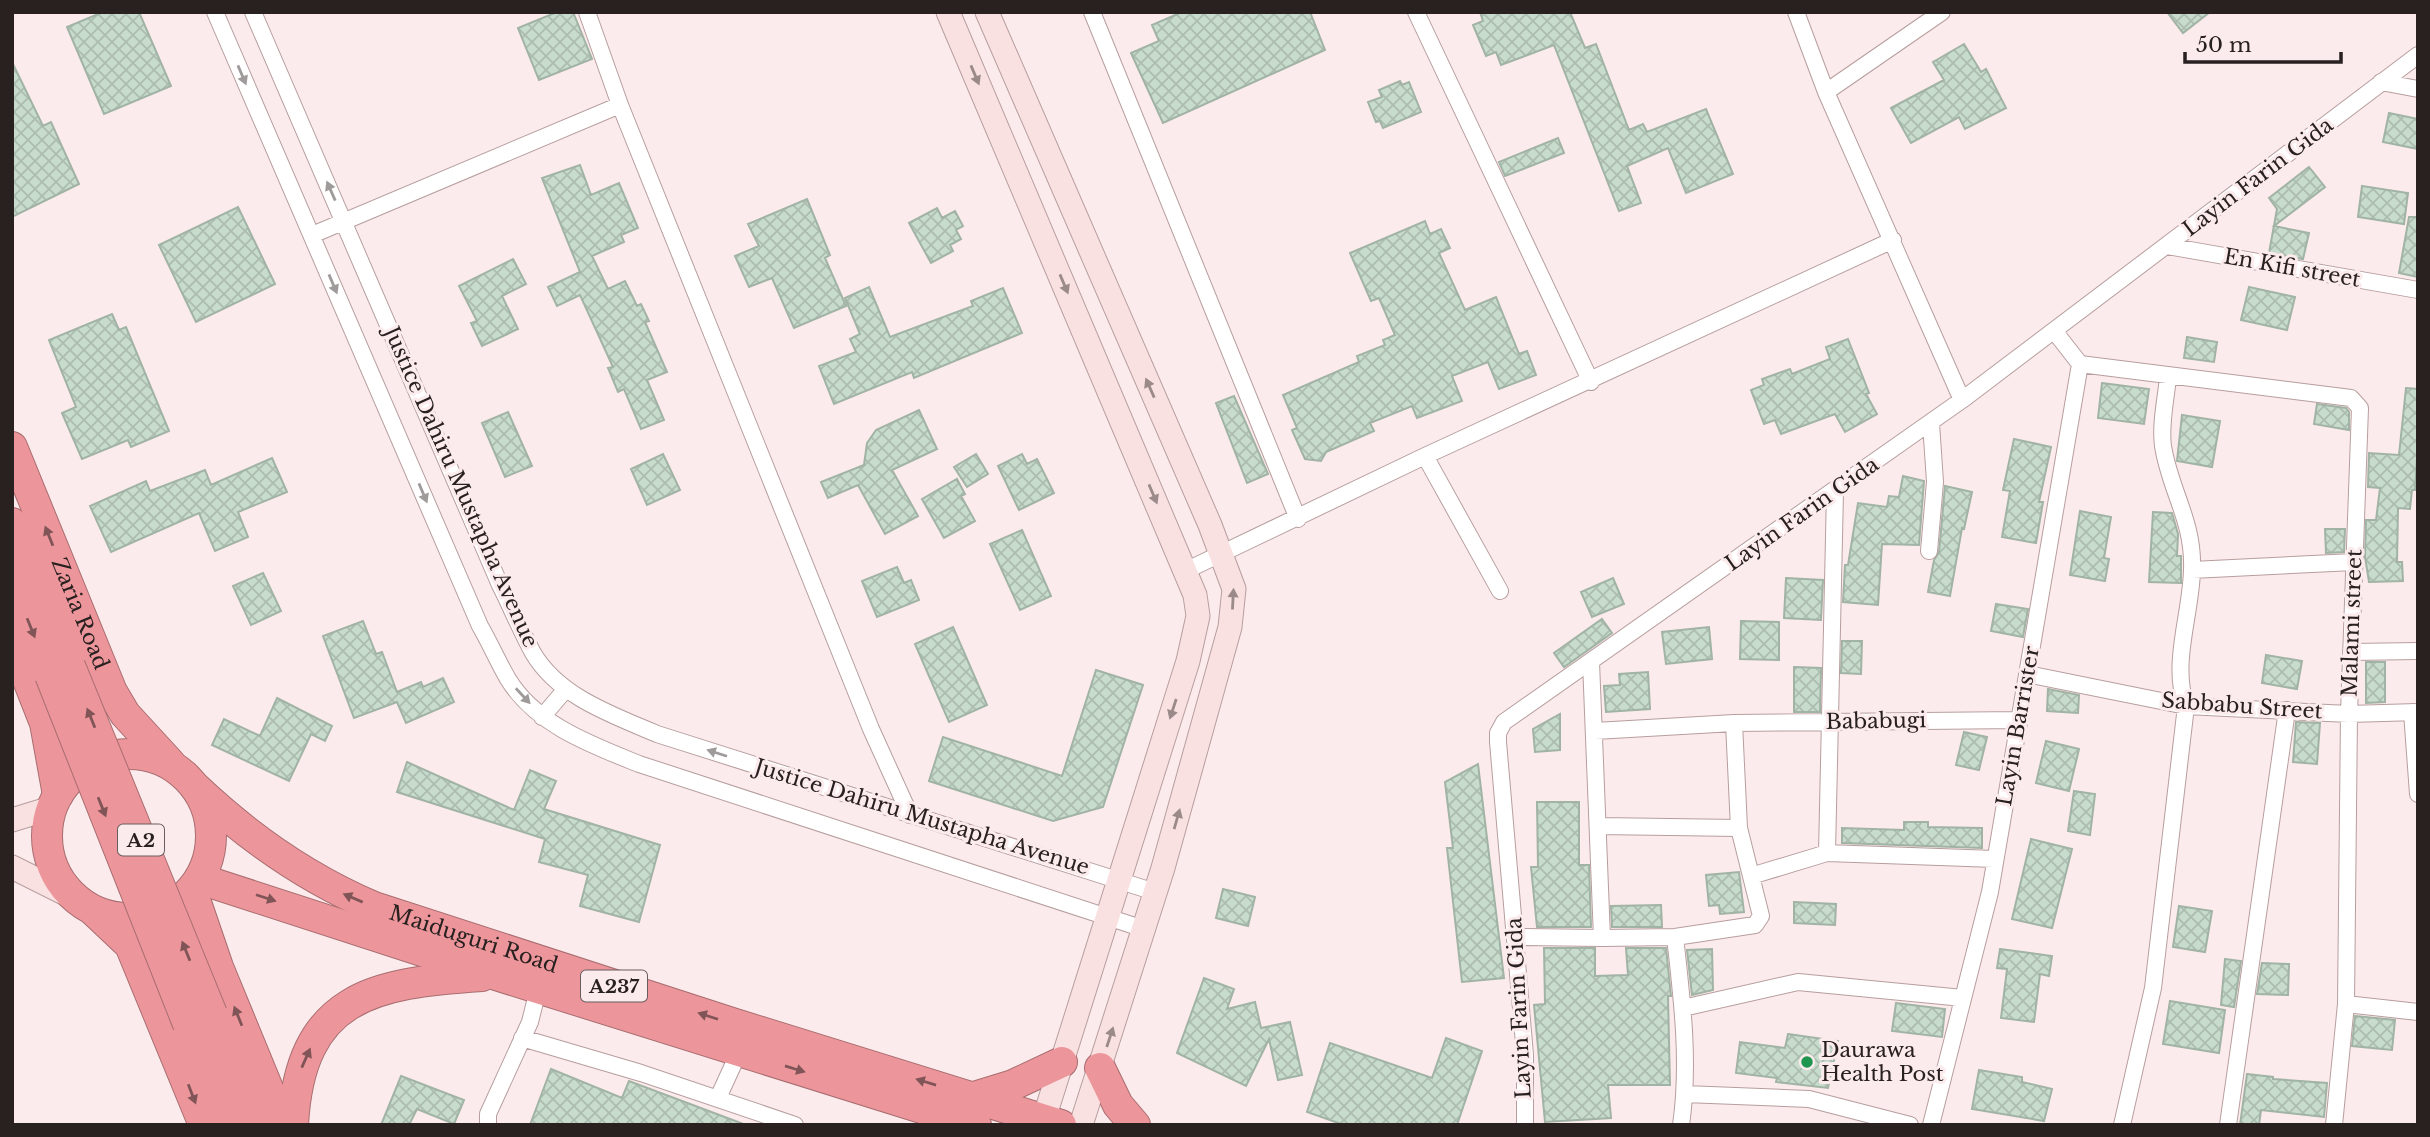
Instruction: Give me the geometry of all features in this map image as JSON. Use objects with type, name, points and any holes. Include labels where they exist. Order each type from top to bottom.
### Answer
[{"type":"highway","name":"Zaria Road","points":[[12,447],[112,692],[125,714],[173,766]]},
{"type":"highway","name":"A2","points":[[12,523],[39,671],[54,802]]},
{"type":"highway","name":"A2","points":[[12,582],[39,671],[200,1019],[256,1125]]},
{"type":"highway","name":"A2","points":[[12,640],[39,671]]},
{"type":"highway","points":[[85,904],[112,916],[134,918],[155,914],[175,905],[196,885],[209,859],[212,834],[208,810],[197,788],[173,766],[148,756],[122,754],[96,760],[74,775],[54,802],[47,835],[50,859],[61,882],[85,904],[130,945],[204,1125]]},
{"type":"highway","name":"Maiduguri Road","points":[[197,788],[231,821],[296,868],[331,889],[374,907],[732,1023],[975,1111]]},
{"type":"highway","points":[[196,885],[218,967],[283,1125]]},
{"type":"highway","name":"Maiduguri Road","points":[[196,885],[539,986],[739,1052],[975,1111],[1049,1123]]},
{"type":"highway","points":[[293,1125],[296,1087],[307,1053],[337,1014],[377,989],[404,983],[496,975]]},
{"type":"highway","name":"A2","points":[[200,1019],[228,1125]]},
{"type":"highway","points":[[975,1111],[1013,1085],[1062,1062]]},
{"type":"highway","points":[[1100,1068],[1113,1096],[1135,1125]]},
{"type":"street","points":[[215,12],[480,626],[509,681],[542,717],[586,742],[639,764],[1144,929]]},
{"type":"street","name":"Justice Dahiru Mustapha Avenue","points":[[253,12],[500,585],[534,655],[566,689],[605,712],[657,734],[1155,892]]},
{"type":"street","points":[[587,12],[620,105],[871,729],[910,815]]},
{"type":"street","points":[[948,12],[1195,595],[1198,616],[1188,661],[1062,1062],[1049,1123]]},
{"type":"street","points":[[987,12],[1222,555],[1234,589],[1230,627],[1155,892],[1082,1125]]},
{"type":"street","points":[[1092,12],[1298,519]]},
{"type":"street","points":[[1416,12],[1591,382]]},
{"type":"street","points":[[1796,12],[1826,92],[1962,400]]},
{"type":"street","points":[[1826,92],[1942,12]]},
{"type":"street","name":"Layin Farin Gida","points":[[1525,1125],[1525,1055],[1517,937],[1498,733],[1504,722],[1931,423],[2055,332],[2418,55]]},
{"type":"street","points":[[2382,82],[2418,89]]},
{"type":"street","points":[[312,235],[620,105]]},
{"type":"street","points":[[1185,571],[1426,456],[1591,382],[1893,240]]},
{"type":"street","name":"En Kifi street","points":[[2167,246],[2418,290]]},
{"type":"street","points":[[2055,332],[2080,364]]},
{"type":"street","name":"Malami street","points":[[2080,364],[2357,401],[2360,408],[2349,714],[2346,1004],[2334,1125]]},
{"type":"street","name":"Layin Barrister","points":[[1931,1125],[1995,859],[2080,364]]},
{"type":"street","points":[[2122,1125],[2153,988],[2186,706],[2179,681],[2192,570],[2187,517],[2170,478],[2163,445],[2168,377]]},
{"type":"street","points":[[1929,551],[1935,482],[1931,423]]},
{"type":"street","points":[[1426,456],[1500,591]]},
{"type":"street","points":[[1827,853],[1835,492]]},
{"type":"street","points":[[2192,570],[2354,562]]},
{"type":"street","points":[[2351,652],[2418,651]]},
{"type":"street","points":[[1591,662],[1600,826],[1602,938]]},
{"type":"street","name":"Sabbabu Street","points":[[2027,674],[2186,706],[2349,714],[2415,712]]},
{"type":"street","points":[[542,717],[566,689]]},
{"type":"street","points":[[2228,1125],[2287,710]]},
{"type":"street","points":[[2415,712],[2418,793]]},
{"type":"street","name":"Bababugi","points":[[1595,731],[1734,723],[2019,720]]},
{"type":"street","points":[[1517,937],[1675,937],[1755,925],[1761,916],[1739,828],[1734,723]]},
{"type":"street","points":[[12,820],[54,802]]},
{"type":"street","points":[[1600,826],[1739,828]]},
{"type":"street","points":[[1751,876],[1827,853],[1995,859]]},
{"type":"street","points":[[12,867],[85,904]]},
{"type":"street","points":[[1675,937],[1683,1007],[1685,1094],[1681,1125]]},
{"type":"street","points":[[1683,1007],[1798,982],[1963,998]]},
{"type":"street","points":[[488,1125],[488,1114],[522,1038],[539,986]]},
{"type":"street","points":[[2346,1004],[2418,1012]]},
{"type":"street","points":[[522,1038],[718,1098],[795,1125]]},
{"type":"street","points":[[718,1098],[739,1052]]},
{"type":"street","points":[[1685,1094],[1809,1099],[1910,1125]]},
{"type":"building","points":[[103,12],[139,12],[171,86],[104,114],[67,27]]},
{"type":"building","points":[[557,12],[573,12],[592,59],[539,80],[518,28]]},
{"type":"building","points":[[1182,12],[1310,12],[1325,50],[1163,123],[1131,53],[1159,41],[1152,25]]},
{"type":"building","points":[[1480,12],[1570,12],[1585,48],[1596,44],[1629,130],[1643,124],[1647,132],[1706,109],[1733,174],[1686,193],[1668,148],[1627,166],[1641,203],[1619,211],[1554,45],[1501,65],[1496,52],[1486,56],[1473,25],[1483,21]]},
{"type":"building","points":[[2167,12],[2210,12],[2183,33]]},
{"type":"building","points":[[1964,44],[1981,72],[1986,69],[2006,108],[1965,129],[1959,117],[1911,143],[1891,108],[1944,80],[1933,62]]},
{"type":"building","points":[[12,62],[43,126],[51,122],[79,184],[12,217]]},
{"type":"building","points":[[1400,81],[1402,85],[1409,82],[1421,112],[1383,128],[1380,121],[1376,122],[1368,102],[1382,97],[1379,90]]},
{"type":"building","points":[[2389,113],[2418,119],[2418,149],[2383,142]]},
{"type":"building","points":[[1558,138],[1564,153],[1505,176],[1499,162]]},
{"type":"building","points":[[580,165],[591,195],[619,183],[638,228],[621,235],[624,242],[592,256],[608,289],[625,281],[637,306],[641,304],[649,321],[645,322],[667,372],[647,380],[664,420],[641,429],[624,389],[618,392],[608,368],[613,367],[580,295],[557,306],[548,287],[580,272],[542,178]]},
{"type":"building","points":[[2309,167],[2325,187],[2274,226],[2309,233],[2303,259],[2269,253],[2277,209],[2269,198]]},
{"type":"building","points":[[2362,186],[2408,193],[2404,224],[2358,217]]},
{"type":"building","points":[[807,199],[830,255],[825,258],[846,306],[794,328],[772,278],[749,287],[735,256],[759,246],[748,224]]},
{"type":"building","points":[[238,207],[275,284],[196,322],[159,245]]},
{"type":"building","points":[[937,208],[942,218],[955,211],[963,226],[956,230],[961,239],[950,245],[953,251],[931,263],[909,223]]},
{"type":"building","points":[[2409,217],[2418,217],[2418,277],[2399,273]]},
{"type":"building","points":[[1425,221],[1430,234],[1441,229],[1450,248],[1439,253],[1465,310],[1496,297],[1519,354],[1527,351],[1536,375],[1499,389],[1488,362],[1452,376],[1462,401],[1417,418],[1412,406],[1370,423],[1374,431],[1326,452],[1321,461],[1305,459],[1292,430],[1297,428],[1283,395],[1359,362],[1357,356],[1385,345],[1383,340],[1395,335],[1379,298],[1371,301],[1350,253]]},
{"type":"building","points":[[513,259],[526,284],[502,296],[518,329],[482,346],[471,323],[477,321],[459,286]]},
{"type":"building","points":[[869,287],[890,337],[973,306],[971,301],[1003,288],[1022,333],[914,378],[912,372],[834,404],[819,366],[856,352],[850,339],[860,334],[845,298]]},
{"type":"building","points":[[2249,287],[2295,297],[2287,330],[2241,320]]},
{"type":"building","points":[[112,314],[119,330],[126,327],[169,431],[131,447],[128,440],[82,459],[62,413],[76,407],[49,340]]},
{"type":"building","points":[[2187,337],[2217,342],[2214,362],[2184,358]]},
{"type":"building","points":[[1848,339],[1869,393],[1866,394],[1877,414],[1845,432],[1835,414],[1781,434],[1775,420],[1764,424],[1751,390],[1764,385],[1762,379],[1790,369],[1792,374],[1830,359],[1826,347]]},
{"type":"building","points":[[2102,383],[2149,389],[2144,424],[2098,418]]},
{"type":"building","points":[[2406,388],[2418,389],[2418,442],[2415,490],[2412,490],[2410,509],[2398,508],[2397,562],[2402,562],[2403,581],[2369,582],[2365,557],[2366,520],[2376,520],[2380,488],[2368,487],[2369,453],[2399,455]]},
{"type":"building","points":[[1234,396],[1268,474],[1247,483],[1216,403]]},
{"type":"building","points":[[2317,404],[2346,408],[2349,412],[2349,430],[2314,424]]},
{"type":"building","points":[[919,410],[937,449],[892,470],[918,516],[885,534],[858,485],[828,498],[821,482],[864,465],[867,443],[876,430]]},
{"type":"building","points":[[508,412],[532,466],[505,477],[482,423]]},
{"type":"building","points":[[2182,415],[2220,421],[2212,467],[2177,461]]},
{"type":"building","points":[[2014,439],[2051,447],[2039,502],[2043,502],[2036,543],[2002,537],[2010,491],[2003,490]]},
{"type":"building","points":[[663,454],[680,490],[647,505],[631,469]]},
{"type":"building","points":[[976,454],[988,474],[967,487],[954,467]]},
{"type":"building","points":[[1022,454],[1027,464],[1037,459],[1054,493],[1019,510],[998,466]]},
{"type":"building","points":[[272,458],[287,492],[238,512],[248,537],[215,551],[199,513],[111,552],[90,506],[146,481],[150,491],[205,470],[211,485]]},
{"type":"building","points":[[1903,476],[1924,481],[1919,545],[1882,544],[1878,605],[1843,602],[1845,565],[1848,565],[1858,503],[1887,507],[1889,496],[1899,497]]},
{"type":"building","points":[[957,479],[965,494],[961,496],[975,521],[944,538],[922,499]]},
{"type":"building","points":[[1945,486],[1972,492],[1964,529],[1962,528],[1950,596],[1928,592],[1934,560],[1939,552]]},
{"type":"building","points":[[2080,511],[2111,517],[2104,558],[2109,559],[2105,581],[2070,575]]},
{"type":"building","points":[[2153,512],[2172,513],[2178,534],[2177,556],[2181,556],[2181,583],[2149,582]]},
{"type":"building","points":[[2325,529],[2345,529],[2344,552],[2326,553]]},
{"type":"building","points":[[1022,530],[1051,596],[1020,610],[990,544]]},
{"type":"building","points":[[897,567],[904,583],[911,580],[919,600],[877,617],[862,581]]},
{"type":"building","points":[[263,573],[281,611],[251,625],[233,586]]},
{"type":"building","points":[[1613,578],[1624,604],[1592,617],[1581,592]]},
{"type":"building","points":[[1786,578],[1823,580],[1821,620],[1784,618]]},
{"type":"building","points":[[1996,604],[2028,609],[2023,637],[1991,631]]},
{"type":"building","points":[[1602,619],[1612,633],[1564,667],[1554,653]]},
{"type":"building","points":[[363,621],[376,654],[382,652],[397,692],[421,682],[423,687],[443,678],[454,702],[406,723],[397,702],[354,718],[323,636]]},
{"type":"building","points":[[1741,621],[1779,622],[1779,660],[1740,659]]},
{"type":"building","points":[[953,627],[987,705],[949,722],[915,644]]},
{"type":"building","points":[[1709,627],[1712,659],[1666,664],[1662,632]]},
{"type":"building","points":[[1842,641],[1862,641],[1861,674],[1841,673]]},
{"type":"building","points":[[2266,655],[2302,661],[2297,689],[2262,683]]},
{"type":"building","points":[[2366,662],[2385,662],[2385,702],[2366,703]]},
{"type":"building","points":[[1794,667],[1821,668],[1820,712],[1794,712]]},
{"type":"building","points":[[1096,670],[1143,685],[1103,807],[1053,821],[929,781],[943,737],[1062,776]]},
{"type":"building","points":[[1648,672],[1650,709],[1606,712],[1604,686],[1620,685],[1619,674]]},
{"type":"building","points":[[2048,689],[2079,695],[2078,713],[2047,711]]},
{"type":"building","points":[[277,698],[332,726],[325,741],[311,734],[289,781],[212,745],[224,719],[260,736]]},
{"type":"building","points":[[1560,714],[1560,750],[1535,752],[1533,729]]},
{"type":"building","points":[[2296,722],[2320,723],[2317,764],[2293,762]]},
{"type":"building","points":[[1964,732],[1987,737],[1979,770],[1956,765]]},
{"type":"building","points":[[2046,741],[2079,749],[2069,791],[2036,783]]},
{"type":"building","points":[[407,762],[514,810],[530,770],[556,781],[544,809],[660,845],[639,922],[580,906],[588,875],[539,862],[545,839],[397,792]]},
{"type":"building","points":[[1478,764],[1504,978],[1462,982],[1447,848],[1453,848],[1445,782]]},
{"type":"building","points":[[2074,791],[2095,794],[2090,835],[2068,831]]},
{"type":"building","points":[[1537,802],[1579,802],[1579,865],[1589,865],[1591,927],[1537,927],[1531,867],[1538,867]]},
{"type":"building","points":[[1904,822],[1928,822],[1928,827],[1982,828],[1982,848],[1842,843],[1842,828],[1904,830]]},
{"type":"building","points":[[2031,839],[2072,849],[2052,928],[2012,919]]},
{"type":"building","points":[[1739,872],[1744,912],[1720,914],[1719,905],[1709,906],[1706,875]]},
{"type":"building","points":[[1223,889],[1255,897],[1248,926],[1216,918]]},
{"type":"building","points":[[1794,902],[1836,904],[1835,925],[1794,923]]},
{"type":"building","points":[[1661,905],[1662,927],[1612,927],[1611,906]]},
{"type":"building","points":[[2179,906],[2212,911],[2205,952],[2173,947]]},
{"type":"building","points":[[1544,948],[1595,948],[1595,976],[1628,975],[1626,948],[1666,948],[1671,996],[1668,996],[1670,1085],[1608,1085],[1611,1118],[1545,1122],[1534,1005],[1545,1004]]},
{"type":"building","points":[[1712,949],[1713,990],[1692,995],[1687,950]]},
{"type":"building","points":[[2000,949],[2052,956],[2049,976],[2040,974],[2034,1022],[2001,1018],[2007,969],[1997,968]]},
{"type":"building","points":[[2225,959],[2241,961],[2234,1007],[2221,1005]]},
{"type":"building","points":[[2262,963],[2289,964],[2288,995],[2257,994]]},
{"type":"building","points":[[1204,978],[1234,989],[1227,1009],[1255,1002],[1261,1028],[1290,1022],[1302,1075],[1278,1080],[1269,1039],[1246,1086],[1177,1053]]},
{"type":"building","points":[[2170,1001],[2225,1010],[2219,1053],[2163,1044]]},
{"type":"building","points":[[1896,1003],[1945,1009],[1942,1037],[1892,1031]]},
{"type":"building","points":[[2355,1016],[2395,1020],[2392,1050],[2352,1046]]},
{"type":"building","name":"Daurawa Health Post","points":[[1788,1034],[1838,1041],[1828,1088],[1776,1082],[1777,1078],[1736,1073],[1740,1042],[1785,1048]]},
{"type":"building","points":[[1446,1038],[1482,1051],[1457,1125],[1344,1125],[1307,1112],[1330,1043],[1432,1078]]},
{"type":"building","points":[[551,1069],[622,1098],[629,1081],[746,1125],[530,1125]]},
{"type":"building","points":[[1979,1070],[2022,1077],[2022,1082],[2052,1089],[2044,1121],[1972,1109]]},
{"type":"building","points":[[2247,1074],[2327,1083],[2324,1117],[2261,1110],[2259,1125],[2240,1125]]},
{"type":"building","points":[[401,1076],[464,1100],[454,1124],[417,1109],[409,1125],[381,1125]]},
{"type":"place","name":"Daurawa Health Post","points":[[1807,1062]]}]
